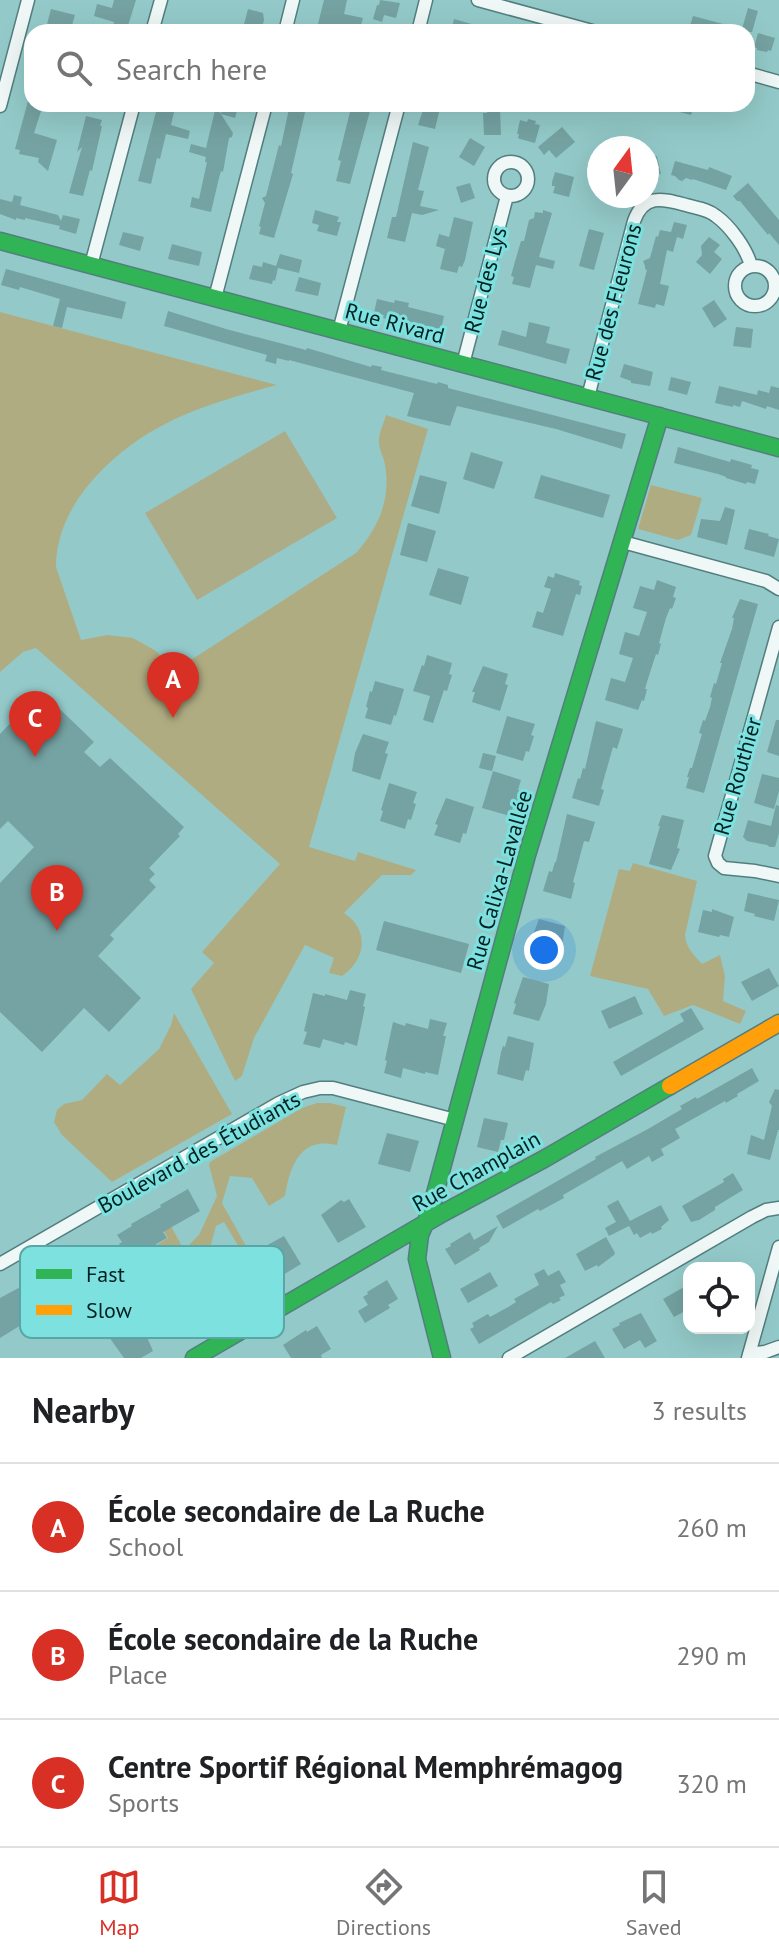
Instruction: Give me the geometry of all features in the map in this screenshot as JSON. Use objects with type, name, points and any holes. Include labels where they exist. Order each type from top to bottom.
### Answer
[{"type":"street","points":[[0,106],[28,0]]},
{"type":"street","points":[[154,24],[161,0]]},
{"type":"street","points":[[287,24],[293,0]]},
{"type":"street","points":[[420,24],[426,0]]},
{"type":"street","points":[[478,0],[566,24]]},
{"type":"street","points":[[755,75],[779,82]]},
{"type":"street","points":[[91,265],[132,112]]},
{"type":"street","points":[[215,298],[264,112]]},
{"type":"street","points":[[339,331],[397,112]]},
{"type":"street","name":"Rue des Lys","points":[[463,364],[507,196]]},
{"type":"street","name":"Rue des Fleurons","points":[[588,397],[634,221],[645,204],[665,200],[713,213],[744,247],[751,266]]},
{"type":"street","name":"Rue Rivard","points":[[0,241],[779,448]]},
{"type":"street","name":"Rue Calixa-Lavallée","points":[[442,1358],[417,1259],[418,1240],[430,1212],[527,855],[660,416]]},
{"type":"street","points":[[623,542],[766,581],[779,589]]},
{"type":"street","name":"Rue Routhier","points":[[779,627],[715,856],[724,868],[779,876]]},
{"type":"street","name":"Rue Champlain","points":[[284,1306],[779,1023]]},
{"type":"street","name":"Boulevard des Étudiants","points":[[31,1246],[303,1092],[323,1088],[343,1090],[455,1120]]},
{"type":"street","points":[[509,1358],[752,1217],[779,1208]]},
{"type":"street","points":[[779,1247],[748,1356],[779,1347]]},
{"type":"street","name":"Boulevard des Étudiants","points":[[0,1264],[20,1252]]},
{"type":"street","name":"Rue Champlain","points":[[194,1358],[228,1338]]},
{"type":"green space","points":[[285,431],[337,518],[197,600],[145,513]]},
{"type":"shaded area","points":[[0,312],[277,385],[197,410],[149,433],[106,466],[86,488],[64,525],[56,567],[81,640],[107,635],[133,638],[156,651],[174,671],[356,553],[377,523],[385,501],[386,477],[379,443],[386,415],[428,429],[309,847],[355,861],[358,852],[416,870],[411,875],[382,875],[344,913],[358,927],[362,944],[356,961],[342,976],[329,973],[334,958],[305,945],[254,1038],[242,1076],[235,1081],[191,989],[214,963],[202,952],[280,864],[36,648],[23,652],[0,672]]},
{"type":"shaded area","points":[[651,485],[702,498],[691,535],[678,540],[638,529]]},
{"type":"shaded area","points":[[633,863],[697,881],[686,940],[702,964],[720,955],[725,976],[723,1001],[746,1011],[740,1024],[693,1005],[664,1016],[648,989],[590,976],[619,869],[630,871]]},
{"type":"shaded area","points":[[174,1013],[232,1114],[112,1182],[62,1135],[54,1122],[57,1110],[64,1104],[82,1100],[107,1074],[120,1085],[159,1049]]},
{"type":"shaded area","points":[[317,1103],[346,1107],[337,1145],[324,1143],[306,1149],[294,1164],[285,1196],[269,1206],[252,1178],[230,1176],[222,1203],[246,1246],[238,1246],[224,1222],[216,1226],[211,1246],[188,1246],[199,1235],[217,1196],[210,1162],[302,1108]]},
{"type":"shaded area","points":[[171,1226],[182,1246],[159,1246],[168,1238],[163,1230]]},
{"type":"building","points":[[114,0],[136,0],[128,24],[114,24],[94,16],[97,4],[112,8]]},
{"type":"building","points":[[324,0],[347,0],[344,14],[363,18],[361,24],[318,24]]},
{"type":"building","points":[[380,0],[400,3],[396,18],[384,15],[382,22],[373,19]]},
{"type":"building","points":[[748,8],[758,11],[754,24],[743,24]]},
{"type":"building","points":[[51,9],[75,15],[72,24],[47,24]]},
{"type":"building","points":[[248,9],[263,13],[263,24],[244,24]]},
{"type":"building","points":[[693,16],[723,24],[691,24]]},
{"type":"building","points":[[454,19],[472,24],[453,24]]},
{"type":"building","points":[[758,33],[775,38],[771,51],[757,50]]},
{"type":"building","points":[[25,112],[41,112],[34,133],[57,140],[48,171],[38,162],[39,158],[19,154],[20,150],[15,149]]},
{"type":"building","points":[[156,112],[174,112],[171,125],[190,131],[188,139],[166,134],[151,184],[138,181]]},
{"type":"building","points":[[215,112],[220,112],[233,133],[229,138],[211,212],[190,207],[192,197],[199,199],[207,162],[206,157],[189,152],[191,144],[206,148]]},
{"type":"building","points":[[221,112],[237,112],[235,118],[221,114]]},
{"type":"building","points":[[288,112],[305,112],[293,174],[274,238],[259,234],[259,226],[265,203],[262,198],[266,196]]},
{"type":"building","points":[[350,112],[370,112],[350,184],[336,181],[341,161],[338,160]]},
{"type":"building","points":[[422,112],[439,112],[435,129],[418,125]]},
{"type":"building","points":[[500,112],[501,135],[484,135],[483,113]]},
{"type":"building","points":[[86,116],[102,120],[102,126],[83,196],[69,193],[82,147],[77,152]]},
{"type":"building","points":[[528,119],[540,125],[535,143],[518,138],[520,120],[527,122]]},
{"type":"building","points":[[562,127],[575,142],[556,158],[549,150],[544,155],[538,147]]},
{"type":"building","points":[[470,138],[485,147],[474,166],[459,157]]},
{"type":"building","points":[[413,142],[429,147],[418,190],[424,191],[420,206],[439,210],[422,215],[412,213],[405,242],[387,238],[392,217],[396,217]]},
{"type":"building","points":[[675,161],[708,170],[709,167],[732,176],[726,190],[693,179],[682,181],[671,175]]},
{"type":"building","points":[[555,172],[574,177],[569,197],[553,193]]},
{"type":"building","points":[[470,183],[475,198],[461,203],[456,187]]},
{"type":"building","points":[[748,183],[779,220],[779,245],[733,196]]},
{"type":"building","points":[[14,195],[22,197],[20,205],[58,215],[61,221],[63,215],[80,219],[76,234],[59,229],[60,226],[25,218],[16,220],[0,214],[0,199],[12,202]]},
{"type":"building","points":[[315,210],[339,217],[337,222],[341,222],[337,236],[317,231],[319,225],[312,223]]},
{"type":"building","points":[[543,210],[552,213],[539,257],[555,261],[553,269],[536,265],[530,288],[512,284],[514,277],[511,276],[529,220],[534,218],[535,212],[543,213]]},
{"type":"building","points":[[454,217],[473,222],[465,260],[457,273],[440,269],[445,249],[436,246],[439,234],[449,237]]},
{"type":"building","points":[[674,222],[687,225],[683,239],[677,237],[673,252],[667,250],[660,284],[669,286],[664,306],[656,304],[655,308],[638,304],[647,270],[643,261],[650,258],[660,230],[671,232]]},
{"type":"building","points":[[589,229],[604,233],[594,270],[579,266]]},
{"type":"building","points":[[123,232],[144,237],[140,251],[119,245]]},
{"type":"building","points":[[709,237],[720,245],[714,252],[722,259],[710,274],[696,262],[702,255],[701,246]]},
{"type":"building","points":[[172,244],[202,252],[199,266],[168,259]]},
{"type":"building","points":[[280,254],[302,260],[299,273],[278,268],[272,284],[249,279],[253,265],[262,267],[263,262],[276,266]]},
{"type":"building","points":[[6,269],[126,302],[122,319],[67,307],[62,328],[53,326],[60,299],[20,287],[19,290],[1,285]]},
{"type":"building","points":[[299,277],[321,283],[318,296],[295,291]]},
{"type":"building","points":[[377,299],[409,303],[408,307],[444,316],[441,330],[396,318],[395,321],[383,318],[384,315],[374,313]]},
{"type":"building","points":[[714,300],[727,319],[714,328],[702,308]]},
{"type":"building","points":[[168,311],[626,434],[622,449],[556,429],[457,406],[450,426],[407,416],[414,393],[289,360],[277,358],[276,364],[265,361],[267,355],[164,326]]},
{"type":"building","points":[[529,322],[550,327],[546,343],[570,349],[566,364],[498,345],[502,330],[526,337]]},
{"type":"building","points":[[736,327],[753,329],[751,348],[733,346]]},
{"type":"building","points":[[624,364],[653,372],[650,386],[631,383],[620,377]]},
{"type":"building","points":[[671,377],[691,382],[687,395],[668,390]]},
{"type":"building","points":[[719,386],[757,395],[758,390],[769,393],[771,386],[779,388],[779,410],[742,401],[740,407],[715,403]]},
{"type":"building","points":[[678,447],[752,465],[751,468],[759,470],[755,484],[674,463]]},
{"type":"building","points":[[471,452],[503,462],[494,489],[463,479]]},
{"type":"building","points":[[420,475],[447,482],[439,514],[411,506]]},
{"type":"building","points":[[541,475],[610,495],[603,518],[534,498]]},
{"type":"building","points":[[725,507],[735,510],[727,545],[697,537],[701,519],[720,521]]},
{"type":"building","points":[[408,523],[436,531],[427,562],[400,555]]},
{"type":"building","points":[[749,529],[779,539],[774,557],[744,549]]},
{"type":"building","points":[[438,568],[469,577],[461,605],[429,595]]},
{"type":"building","points":[[555,573],[580,581],[579,585],[582,586],[580,595],[576,594],[563,636],[532,627],[537,611],[543,613],[551,589],[544,587],[548,576],[554,578]]},
{"type":"building","points":[[657,580],[676,587],[673,597],[676,598],[666,618],[644,701],[638,710],[605,700],[611,678],[625,682],[633,658],[619,654],[625,632],[639,636],[647,612],[633,608],[640,586],[654,590]]},
{"type":"building","points":[[740,599],[758,604],[704,793],[686,788],[687,777]]},
{"type":"building","points":[[427,655],[452,663],[447,691],[444,690],[433,723],[423,720],[430,696],[413,691]]},
{"type":"building","points":[[483,666],[508,674],[500,711],[472,702],[475,692],[472,692]]},
{"type":"building","points":[[375,681],[404,689],[391,725],[365,718]]},
{"type":"building","points":[[41,691],[94,742],[84,752],[100,767],[110,758],[184,827],[178,834],[180,836],[149,868],[155,874],[149,880],[156,887],[110,935],[114,939],[98,956],[141,998],[109,1032],[84,1008],[42,1052],[0,1012],[0,883],[34,847],[8,821],[0,829],[0,734]]},
{"type":"building","points":[[507,716],[535,724],[529,752],[526,751],[523,761],[496,753]]},
{"type":"building","points":[[776,720],[779,720],[779,756],[767,752]]},
{"type":"building","points":[[596,721],[623,729],[617,749],[613,747],[599,806],[572,798],[578,778],[585,769]]},
{"type":"building","points":[[363,734],[389,742],[380,780],[352,771]]},
{"type":"building","points":[[483,753],[496,756],[492,771],[479,768]]},
{"type":"building","points":[[493,771],[521,780],[518,790],[521,791],[510,816],[482,808]]},
{"type":"building","points":[[762,774],[779,778],[774,809],[754,803]]},
{"type":"building","points":[[389,783],[417,792],[411,820],[408,819],[405,829],[380,821]]},
{"type":"building","points":[[446,798],[474,807],[460,843],[434,835],[438,825],[435,824]]},
{"type":"building","points":[[776,805],[779,806],[779,833],[775,847],[747,841],[743,837],[748,820],[771,826]]},
{"type":"building","points":[[567,814],[595,822],[589,842],[584,841],[571,899],[543,891],[549,871],[552,872],[556,862]]},
{"type":"building","points":[[662,815],[684,820],[677,848],[680,849],[671,870],[649,864]]},
{"type":"building","points":[[748,893],[779,900],[774,921],[744,911]]},
{"type":"building","points":[[712,909],[734,917],[729,937],[698,932],[703,910],[712,912]]},
{"type":"building","points":[[539,919],[565,926],[555,963],[529,956],[529,945]]},
{"type":"building","points":[[384,921],[469,944],[461,973],[376,950]]},
{"type":"building","points":[[769,968],[779,986],[752,1001],[741,982]]},
{"type":"building","points":[[523,977],[549,984],[539,1021],[513,1014]]},
{"type":"building","points":[[350,990],[366,994],[357,1046],[323,1039],[320,1048],[303,1044],[313,993],[347,1000]]},
{"type":"building","points":[[635,996],[643,1014],[609,1029],[601,1011]]},
{"type":"building","points":[[691,1008],[704,1029],[621,1076],[613,1062],[684,1021],[680,1014]]},
{"type":"building","points":[[430,1019],[447,1023],[438,1075],[403,1068],[401,1078],[384,1073],[393,1022],[428,1029]]},
{"type":"building","points":[[508,1036],[534,1043],[529,1071],[526,1070],[523,1081],[497,1074]]},
{"type":"building","points":[[752,1068],[759,1081],[726,1103],[675,1129],[680,1138],[661,1149],[664,1155],[652,1162],[649,1156],[627,1169],[622,1161],[563,1195],[564,1198],[503,1229],[496,1216],[682,1109],[680,1106]]},
{"type":"building","points":[[775,1089],[779,1090],[779,1130],[770,1160],[747,1154],[751,1135],[764,1140],[772,1106],[769,1102]]},
{"type":"building","points":[[484,1118],[508,1123],[498,1152],[477,1147]]},
{"type":"building","points":[[387,1133],[419,1141],[410,1172],[378,1164]]},
{"type":"building","points":[[733,1173],[743,1190],[699,1220],[691,1222],[682,1206],[724,1182],[723,1179]]},
{"type":"building","points":[[188,1189],[200,1211],[163,1232],[167,1238],[157,1246],[120,1246],[122,1242],[117,1235]]},
{"type":"building","points":[[349,1199],[366,1227],[338,1243],[321,1215],[341,1200]]},
{"type":"building","points":[[618,1200],[630,1221],[661,1205],[669,1220],[662,1229],[640,1238],[629,1226],[609,1236],[605,1228],[616,1222],[607,1206]]},
{"type":"building","points":[[498,1226],[489,1242],[455,1265],[445,1249],[450,1244],[470,1232],[474,1240]]},
{"type":"building","points":[[284,1236],[301,1264],[284,1274],[284,1246],[266,1246]]},
{"type":"building","points":[[606,1237],[614,1255],[598,1267],[585,1271],[576,1254]]},
{"type":"building","points":[[544,1269],[548,1276],[559,1270],[566,1282],[560,1285],[565,1295],[559,1298],[561,1300],[551,1302],[479,1344],[470,1329],[474,1327],[472,1323],[510,1306],[516,1302],[514,1299],[539,1285],[534,1274]]},
{"type":"building","points":[[490,1272],[498,1286],[468,1303],[460,1289]]},
{"type":"building","points":[[387,1280],[398,1299],[388,1305],[390,1308],[365,1323],[358,1311],[368,1305],[363,1297]]},
{"type":"building","points":[[20,1287],[20,1326],[0,1338],[0,1298]]},
{"type":"building","points":[[683,1288],[683,1312],[674,1317],[663,1299]]},
{"type":"building","points":[[641,1313],[657,1341],[645,1348],[640,1340],[624,1349],[612,1329]]},
{"type":"building","points":[[317,1326],[331,1349],[321,1355],[322,1358],[291,1358],[283,1345]]},
{"type":"building","points":[[110,1338],[147,1338],[153,1351],[141,1358],[124,1358]]},
{"type":"building","points":[[595,1341],[605,1358],[565,1358]]},
{"type":"traffic: fast","points":[[0,241],[779,448]]},
{"type":"traffic: fast","points":[[442,1358],[417,1259],[420,1235],[430,1212],[527,855],[660,416]]},
{"type":"traffic: fast","points":[[284,1306],[670,1086]]},
{"type":"traffic: fast","points":[[194,1358],[228,1338]]},
{"type":"traffic: slow","points":[[670,1086],[779,1023]]},
{"type":"place","name":"École secondaire de La Ruche","points":[[173,718]]},
{"type":"place","name":"Centre Sportif Régional Memphrémagog","points":[[35,757]]},
{"type":"place","name":"École secondaire de la Ruche","points":[[57,931]]}]
